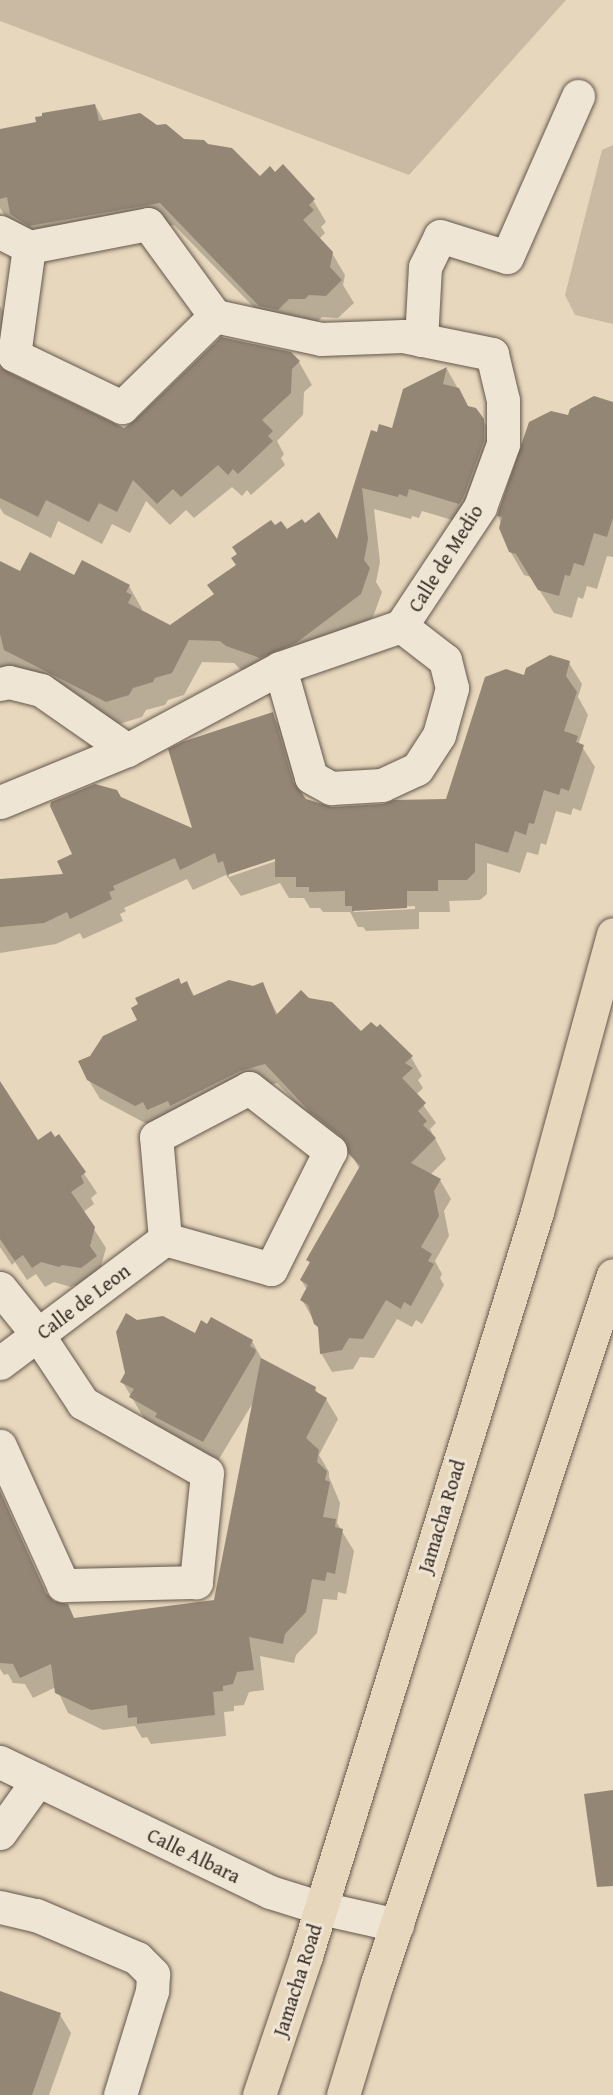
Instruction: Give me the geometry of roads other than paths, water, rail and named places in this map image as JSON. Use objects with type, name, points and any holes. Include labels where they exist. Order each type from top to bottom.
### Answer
[{"type":"main road","name":"Jamacha Road","points":[[259,2095],[321,1908],[537,1212],[613,934]]},
{"type":"main road","points":[[343,2095],[397,1925],[613,1275]]},
{"type":"street","points":[[0,232],[29,247],[148,224],[215,316],[321,339],[412,338],[424,267],[440,236],[507,257],[578,96]]},
{"type":"street","points":[[29,247],[14,356],[122,407],[215,316]]},
{"type":"street","name":"Calle de Medio","points":[[0,802],[127,750],[280,668],[402,626],[480,507],[503,444],[502,400],[492,354],[412,338]]},
{"type":"street","points":[[280,668],[312,777],[331,788],[382,785],[417,769],[439,735],[452,688],[445,660],[402,626]]},
{"type":"street","points":[[0,684],[9,682],[41,690],[127,750]]},
{"type":"street","points":[[249,1088],[330,1151],[272,1269],[165,1239],[156,1137],[249,1088]]},
{"type":"street","name":"Calle de Leon","points":[[0,1363],[165,1239]]},
{"type":"street","points":[[0,1288],[38,1335],[83,1403],[207,1473],[196,1581],[63,1585],[0,1446]]},
{"type":"street","name":"Calle Albara","points":[[0,1762],[270,1892],[321,1908],[397,1925]]},
{"type":"street","points":[[0,1833],[38,1780]]},
{"type":"street","points":[[0,1907],[36,1915],[138,1958],[153,1974],[152,1991],[120,2095]]}]
